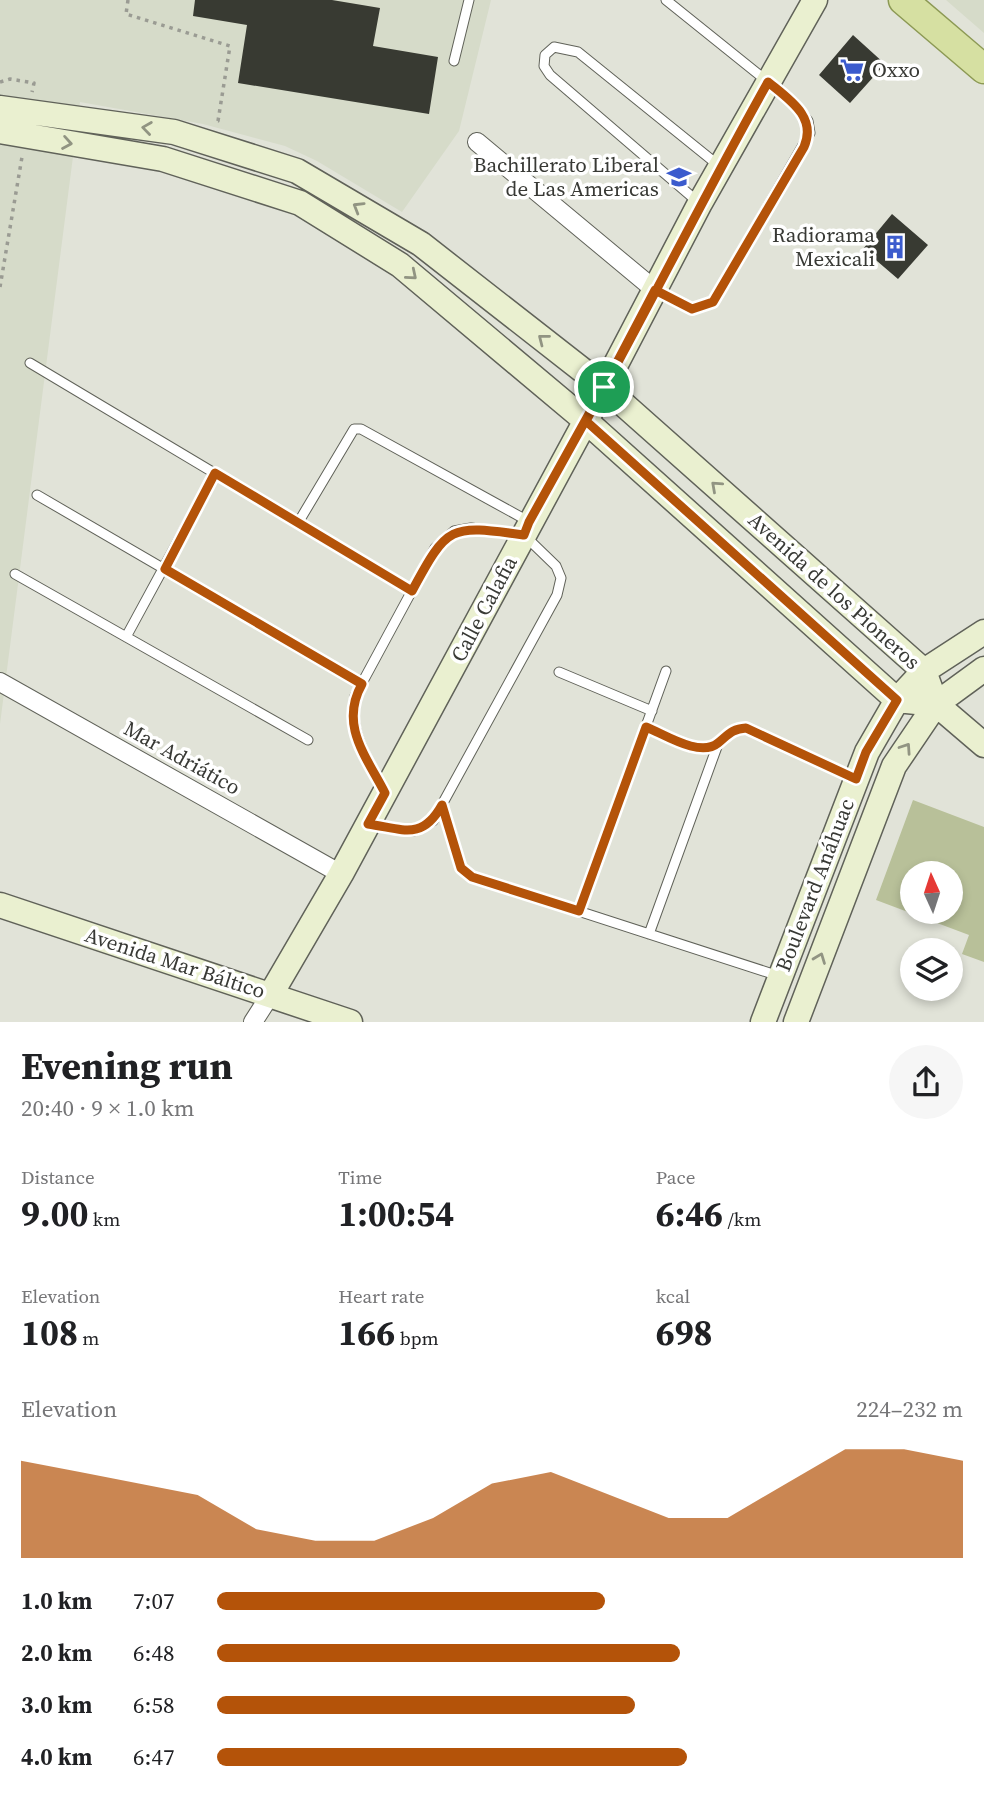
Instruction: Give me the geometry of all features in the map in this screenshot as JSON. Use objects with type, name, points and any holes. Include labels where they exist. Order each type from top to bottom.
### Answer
[{"type":"main road","points":[[903,0],[984,69]]},
{"type":"street","name":"Calle Calafia","points":[[271,994],[341,874],[586,421],[720,166],[815,0]]},
{"type":"street","name":"Avenida de los Pioneros","points":[[1,118],[174,132],[297,171],[421,244],[604,387],[924,671],[936,704],[897,700],[586,421],[400,265],[300,203],[163,159],[1,118]]},
{"type":"street","points":[[477,142],[655,290]]},
{"type":"street","name":"Boulevard Anáhuac","points":[[763,1022],[866,752],[897,700],[924,671],[984,632]]},
{"type":"street","name":"Boulevard Anáhuac","points":[[796,1022],[894,766],[936,704],[984,669]]},
{"type":"street","name":"Mar Adriático","points":[[0,682],[341,874]]},
{"type":"street","points":[[936,704],[984,745]]},
{"type":"street","name":"Avenida Mar Báltico","points":[[0,905],[350,1022]]},
{"type":"street","points":[[253,1022],[271,994]]},
{"type":"lane","points":[[454,61],[469,0]]},
{"type":"lane","points":[[655,290],[692,309],[713,302],[810,133],[808,121],[793,102],[666,0]]},
{"type":"lane","points":[[700,203],[550,75],[544,66],[545,55],[554,47],[578,52],[720,166]]},
{"type":"lane","points":[[30,363],[412,591]]},
{"type":"lane","points":[[298,523],[354,429],[360,429],[527,529],[556,566],[561,578],[557,595],[433,821],[414,831],[368,824]]},
{"type":"lane","points":[[126,637],[215,473]]},
{"type":"lane","points":[[37,495],[362,684]]},
{"type":"lane","points":[[385,793],[355,733],[351,715],[362,684],[435,548],[454,531],[471,528],[527,529]]},
{"type":"lane","points":[[15,574],[308,740]]},
{"type":"lane","points":[[579,911],[666,671]]},
{"type":"lane","points":[[559,672],[652,711]]},
{"type":"lane","points":[[646,727],[701,748],[718,744],[736,729],[746,728],[856,779]]},
{"type":"lane","points":[[649,934],[718,744]]},
{"type":"lane","points":[[442,805],[461,868],[472,877],[780,976]]},
{"type":"path","points":[[128,0],[126,14],[230,46],[218,121],[204,119]]},
{"type":"path","points":[[32,91],[46,93]]},
{"type":"path","points":[[0,287],[22,157]]},
{"type":"shaded area","points":[[0,0],[491,0],[459,131],[402,212],[317,161],[285,146],[203,124],[80,102],[0,724]]},
{"type":"shaded area","points":[[946,0],[984,0],[984,33]]},
{"type":"green space","points":[[913,800],[984,827],[984,962],[963,954],[969,935],[940,924],[963,924],[963,861],[900,861],[900,909],[876,900]]},
{"type":"building","points":[[195,0],[332,0],[380,8],[373,46],[438,57],[429,114],[238,83],[247,25],[193,16]]},
{"type":"building","name":"Oxxo","points":[[853,35],[885,64],[850,103],[819,75]]},
{"type":"building","name":"Radiorama Mexicali","points":[[892,214],[928,245],[898,279],[863,249]]},
{"type":"place","name":"Oxxo","points":[[852,70]]},
{"type":"place","name":"Bachillerato Liberal de Las Americas","points":[[679,177]]},
{"type":"place","name":"Radiorama Mexicali","points":[[895,247]]},
{"type":"route","points":[[604,387],[524,535],[471,528],[454,531],[435,548],[412,591],[215,473],[165,569],[362,684],[355,696],[351,715],[355,733],[385,793],[368,824],[414,831],[425,828],[433,821],[442,805],[461,868],[472,877],[579,911],[646,727],[701,748],[718,744],[725,735],[736,729],[746,728],[856,779],[866,752],[897,700],[586,421],[604,387],[700,203],[768,82],[793,102],[808,121],[810,133],[804,147],[713,302],[692,309],[655,290],[604,387]]}]
